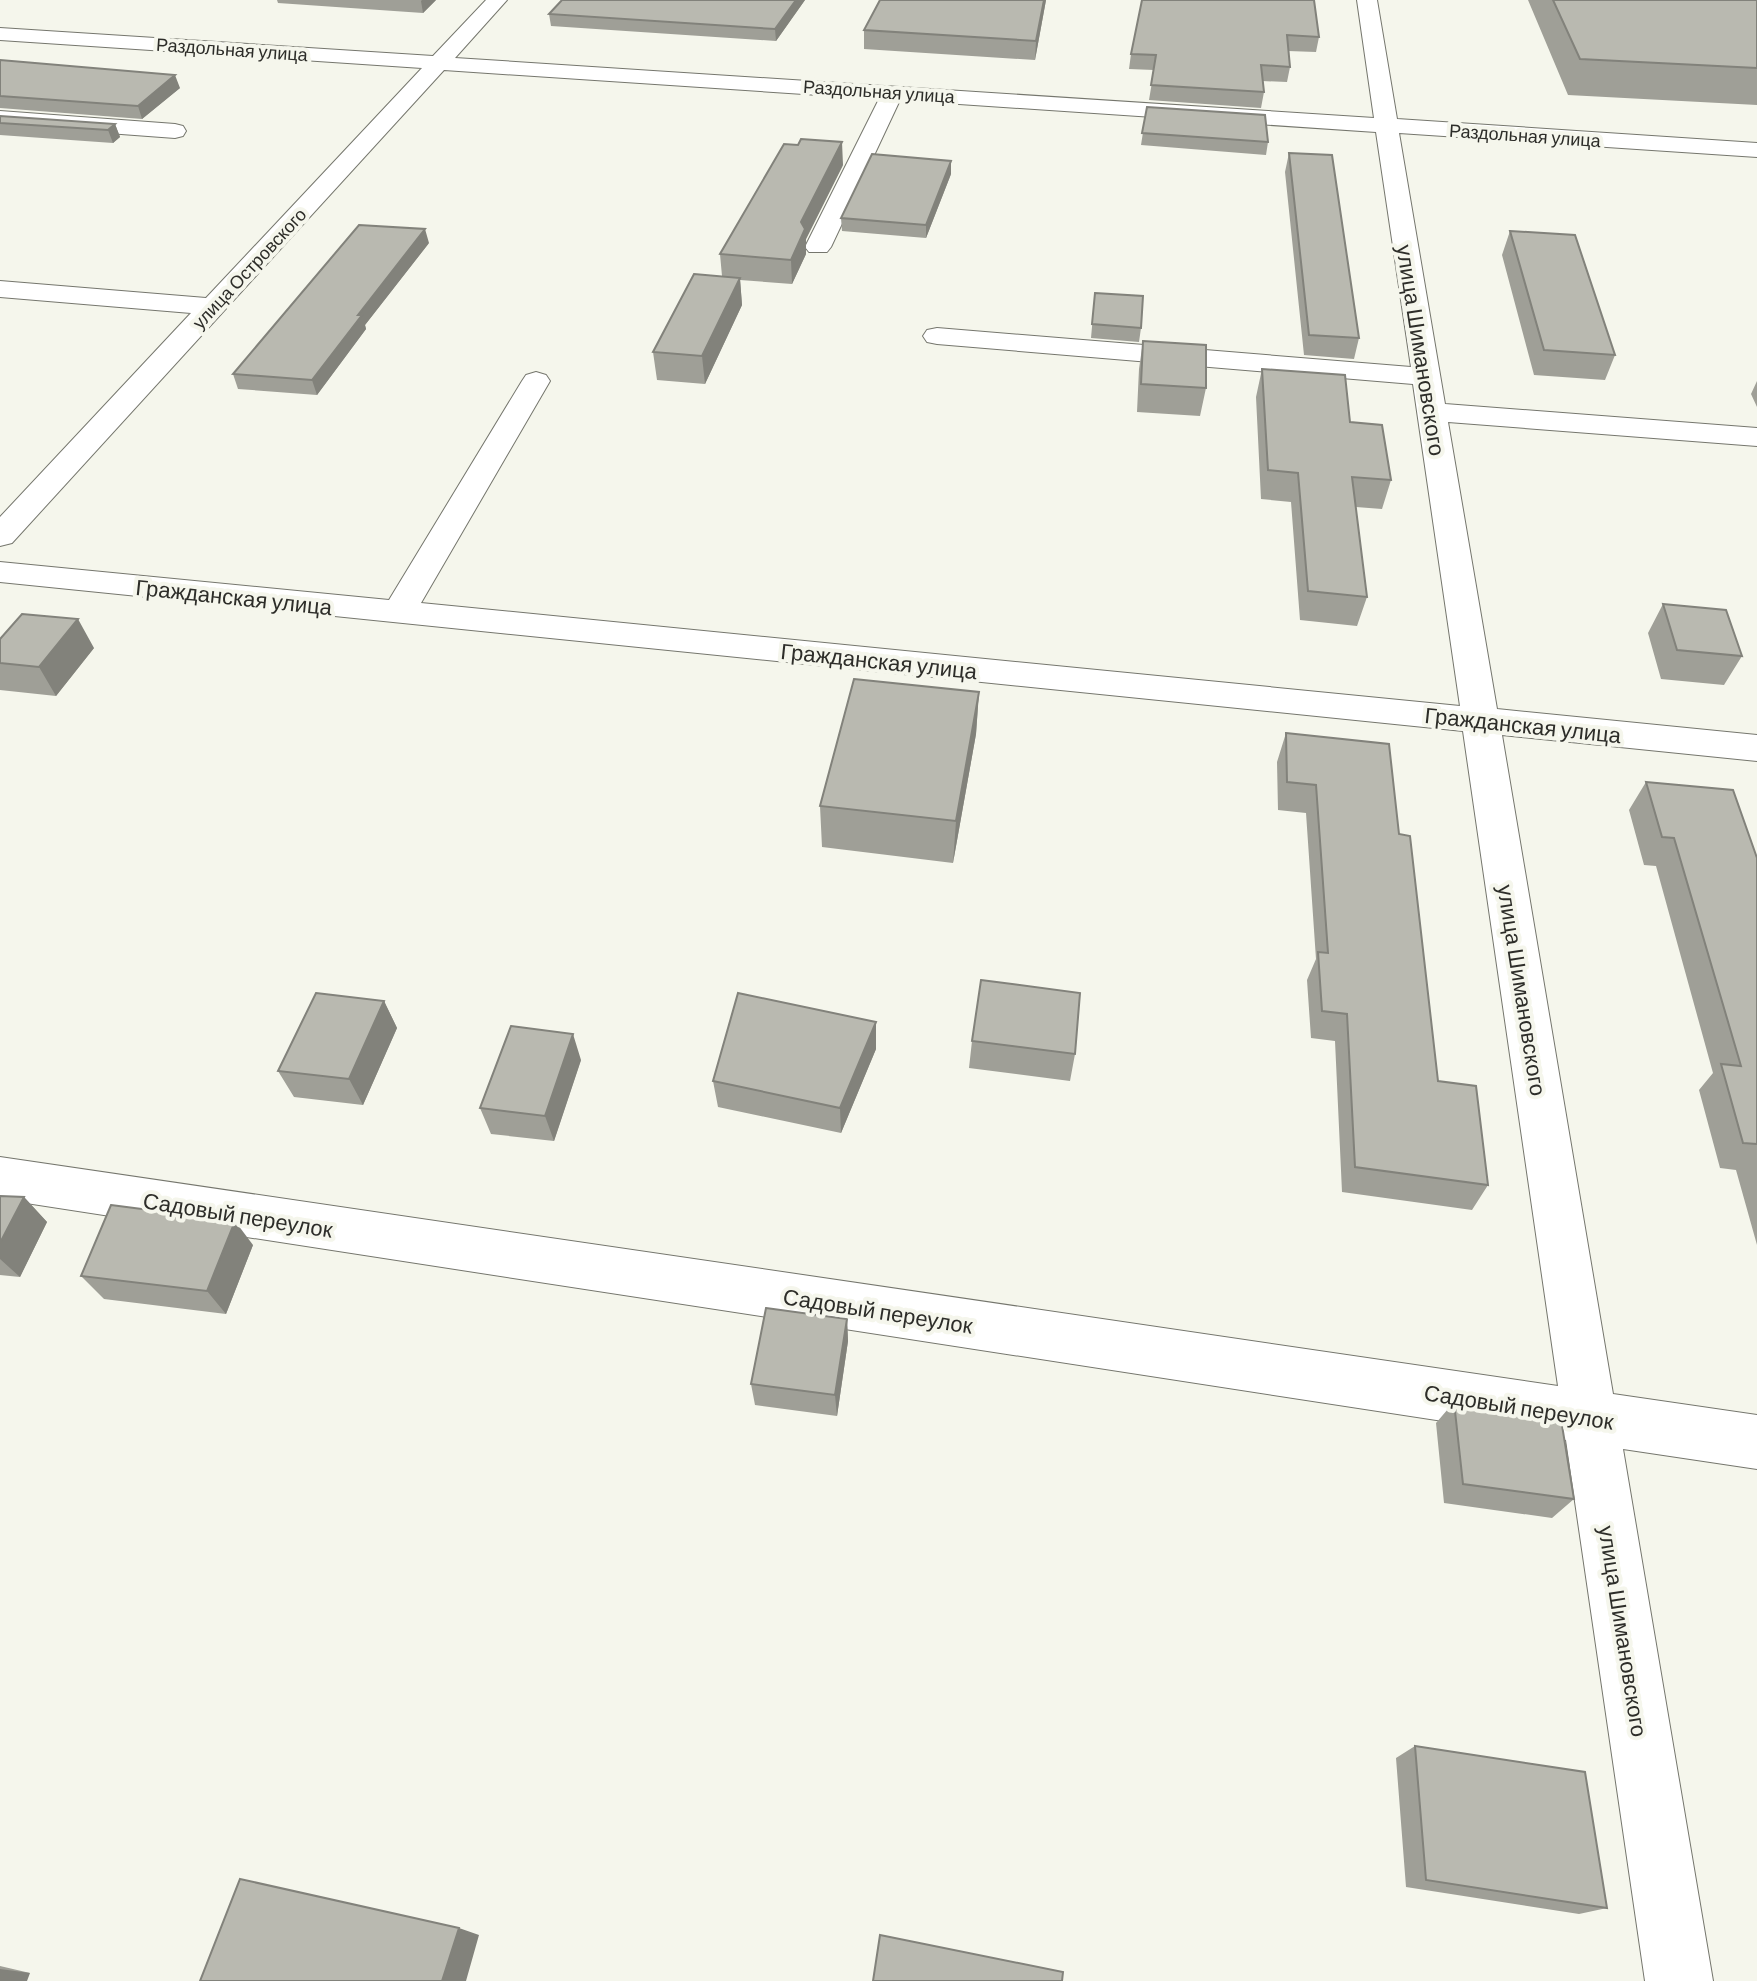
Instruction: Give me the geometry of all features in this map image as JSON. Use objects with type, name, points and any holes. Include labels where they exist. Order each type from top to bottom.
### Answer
[{"type":"street","name":"улица Островского","points":[[0,536],[497,0]]},
{"type":"street","name":"улица Шимановского","points":[[1367,0],[1679,1981]]},
{"type":"street","name":"Раздольная улица","points":[[0,34],[1757,150]]},
{"type":"street","points":[[818,247],[893,92]]},
{"type":"street","points":[[0,118],[175,131]]},
{"type":"street","points":[[0,289],[213,307]]},
{"type":"street","points":[[937,336],[1757,437]]},
{"type":"street","points":[[399,612],[536,381]]},
{"type":"street","name":"Гражданская улица","points":[[0,572],[1757,748]]},
{"type":"street","name":"Садовый переулок","points":[[0,1178],[1757,1442]]},
{"type":"building","points":[[562,0],[796,0],[775,29],[549,14]]},
{"type":"building","points":[[880,0],[1044,0],[1036,41],[864,30]]},
{"type":"building","points":[[1142,0],[1314,0],[1319,37],[1287,35],[1290,67],[1261,65],[1264,92],[1151,85],[1156,55],[1131,54]]},
{"type":"building","points":[[1553,0],[1757,0],[1757,68],[1580,59]]},
{"type":"building","points":[[0,60],[175,75],[138,106],[0,96]]},
{"type":"building","points":[[1147,107],[1265,115],[1268,142],[1142,133]]},
{"type":"building","points":[[0,116],[115,124],[108,130],[0,123]]},
{"type":"building","points":[[801,139],[842,142],[801,222],[805,229],[791,260],[720,254],[784,144],[798,145]]},
{"type":"building","points":[[1289,153],[1332,155],[1359,338],[1309,335]]},
{"type":"building","points":[[872,154],[951,161],[926,225],[841,218]]},
{"type":"building","points":[[359,225],[425,229],[312,380],[233,374]]},
{"type":"building","points":[[1510,231],[1575,235],[1615,355],[1544,350]]},
{"type":"building","points":[[694,274],[740,278],[702,356],[653,352]]},
{"type":"building","points":[[1095,293],[1143,296],[1141,328],[1092,324]]},
{"type":"building","points":[[1143,341],[1206,345],[1206,388],[1141,384]]},
{"type":"building","points":[[1262,369],[1345,375],[1350,422],[1382,425],[1391,480],[1352,477],[1367,597],[1308,591],[1298,473],[1268,470]]},
{"type":"building","points":[[1663,604],[1726,610],[1742,656],[1677,650]]},
{"type":"building","points":[[22,614],[78,619],[39,667],[0,663],[0,639]]},
{"type":"building","points":[[854,679],[979,692],[956,821],[820,806]]},
{"type":"building","points":[[1286,733],[1389,744],[1399,834],[1410,836],[1438,1081],[1476,1086],[1488,1185],[1355,1167],[1347,1014],[1322,1011],[1318,952],[1328,953],[1316,785],[1287,782]]},
{"type":"building","points":[[1646,782],[1733,790],[1757,858],[1757,1144],[1743,1143],[1721,1064],[1741,1066],[1674,838],[1662,837]]},
{"type":"building","points":[[981,980],[1080,993],[1075,1054],[972,1041]]},
{"type":"building","points":[[316,993],[384,1001],[349,1079],[278,1071]]},
{"type":"building","points":[[738,993],[876,1022],[840,1108],[713,1081]]},
{"type":"building","points":[[511,1026],[573,1034],[545,1116],[480,1108]]},
{"type":"building","points":[[0,1196],[24,1197],[0,1243]]},
{"type":"building","points":[[111,1205],[235,1221],[207,1291],[81,1276]]},
{"type":"building","points":[[766,1308],[847,1319],[835,1395],[751,1384]]},
{"type":"building","points":[[1454,1402],[1561,1419],[1574,1499],[1463,1484]]},
{"type":"building","points":[[1415,1746],[1585,1772],[1607,1908],[1426,1880]]},
{"type":"building","points":[[240,1879],[459,1928],[442,1981],[200,1981]]},
{"type":"building","points":[[880,1935],[1063,1972],[1062,1981],[873,1981]]}]
